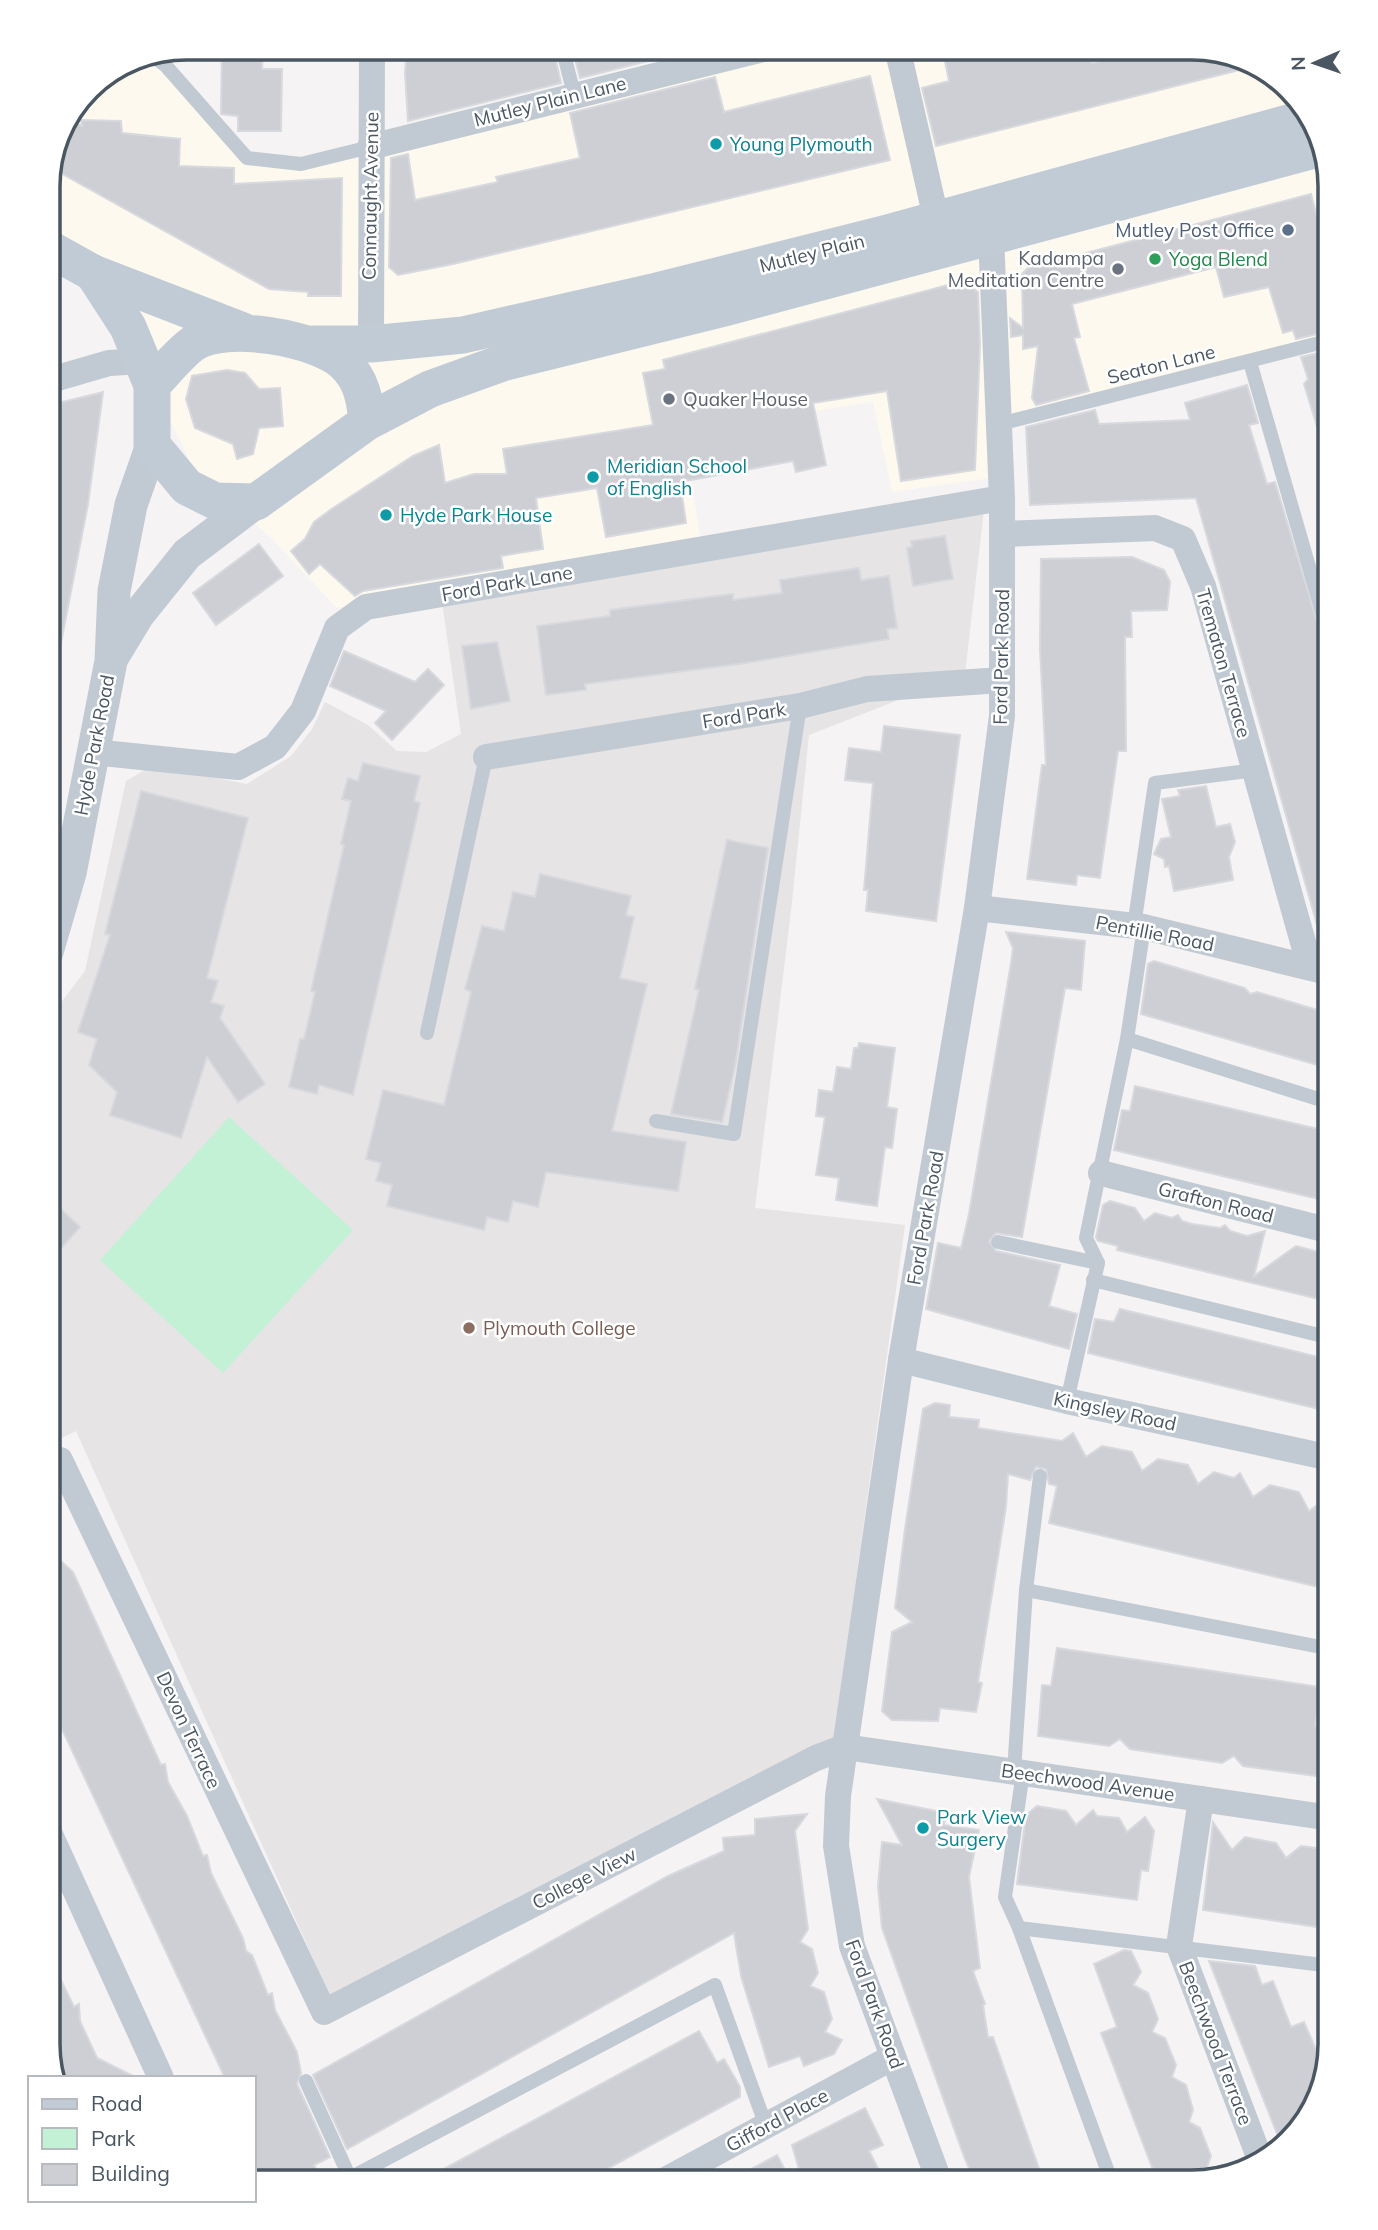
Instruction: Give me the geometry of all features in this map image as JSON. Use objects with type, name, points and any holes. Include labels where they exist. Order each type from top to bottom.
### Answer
[{"type":"main road","name":"Mutley Plain","points":[[367,422],[430,389],[506,362],[723,308],[988,221],[1295,113]]},
{"type":"main road","name":"Mutley Plain","points":[[305,344],[371,344],[488,329],[797,257],[936,218],[988,221],[1313,150]]},
{"type":"main road","points":[[60,254],[93,273],[243,331],[305,344],[344,362],[363,390],[367,422],[256,502],[215,501],[187,487],[152,445],[147,373],[128,327],[93,273]]},
{"type":"main road","points":[[147,373],[195,342],[243,331]]},
{"type":"street","name":"Connaught Avenue","points":[[371,344],[372,60]]},
{"type":"street","name":"Mutley Plain Lane","points":[[370,147],[704,60]]},
{"type":"street","points":[[900,60],[936,218]]},
{"type":"street","name":"Ford Park Road","points":[[935,2170],[852,1946],[836,1846],[838,1796],[901,1360],[977,908],[1002,716],[1002,498],[988,221]]},
{"type":"street","points":[[60,377],[109,363],[147,373]]},
{"type":"street","name":"Hyde Park Road","points":[[60,907],[70,873],[110,661],[114,591],[131,505],[152,445]]},
{"type":"street","name":"Ford Park Lane","points":[[93,752],[238,767],[275,747],[303,711],[337,628],[366,607],[1002,498]]},
{"type":"street","name":"Hyde Park Road","points":[[110,661],[138,614],[187,554],[256,502]]},
{"type":"street","name":"Trematon Terrace","points":[[1002,534],[1155,528],[1183,540],[1203,586],[1255,770],[1318,964]]},
{"type":"street","name":"Ford Park","points":[[486,757],[800,706],[867,689],[1002,680]]},
{"type":"street","name":"Pentillie Road","points":[[977,908],[1139,927],[1318,970]]},
{"type":"street","name":"Grafton Road","points":[[1101,1173],[1318,1228]]},
{"type":"street","name":"Kingsley Road","points":[[901,1360],[1067,1402],[1318,1455]]},
{"type":"street","name":"Devon Terrace","points":[[60,1460],[324,2012]]},
{"type":"street","name":"Beechwood Avenue","points":[[845,1747],[1318,1816]]},
{"type":"street","name":"College View","points":[[324,2012],[816,1758],[845,1747]]},
{"type":"street","name":"Beechwood Terrace","points":[[1201,1799],[1179,1946],[1258,2152]]},
{"type":"street","points":[[60,1857],[160,2076]]},
{"type":"street","name":"Gifford Place","points":[[684,2170],[894,2057]]},
{"type":"lane","points":[[565,60],[574,94]]},
{"type":"lane","points":[[161,62],[247,158],[301,164],[370,147]]},
{"type":"lane","name":"Seaton Lane","points":[[999,424],[1318,344]]},
{"type":"lane","points":[[1250,362],[1318,598]]},
{"type":"lane","points":[[656,1121],[734,1134],[800,706]]},
{"type":"lane","points":[[427,1033],[486,757]]},
{"type":"lane","points":[[1067,1402],[1092,1301],[1093,1280],[1098,1263],[1086,1238],[1127,1039],[1155,783],[1255,770]]},
{"type":"lane","points":[[1127,1039],[1318,1098]]},
{"type":"lane","points":[[998,1242],[1098,1263]]},
{"type":"lane","points":[[1093,1280],[1318,1335]]},
{"type":"lane","points":[[1040,1476],[1026,1590],[1019,1772],[1005,1897],[1019,1928],[1107,2170]]},
{"type":"lane","points":[[1026,1590],[1318,1646]]},
{"type":"lane","points":[[1019,1928],[1318,1964]]},
{"type":"lane","points":[[370,2170],[715,1985],[766,2126]]},
{"type":"lane","points":[[306,2081],[346,2170]]},
{"type":"shaded area","points":[[719,60],[1217,62],[1248,72],[1276,91],[1297,115],[1312,145],[1318,185],[1318,343],[1000,424],[992,478],[892,492],[873,402],[784,416],[686,450],[701,542],[337,608],[271,538],[194,469],[167,414],[144,349],[60,258],[60,177],[69,137],[91,102],[122,76],[147,66],[166,66],[247,158],[301,164]]},
{"type":"shaded area","name":"Plymouth College","points":[[985,501],[965,674],[809,735],[755,1208],[905,1225],[834,1739],[330,1996],[76,1431],[60,1439],[60,1004],[85,971],[126,781],[153,765],[247,784],[291,756],[312,729],[325,702],[368,725],[397,751],[426,752],[461,734],[441,595]]},
{"type":"green space","points":[[229,1117],[353,1230],[223,1373],[100,1260]]},
{"type":"building","points":[[222,60],[262,60],[262,69],[282,69],[281,131],[238,131],[238,116],[221,114]]},
{"type":"building","points":[[406,60],[556,60],[561,83],[408,121]]},
{"type":"building","points":[[575,60],[652,60],[580,78]]},
{"type":"building","points":[[945,60],[1091,60],[1092,63],[1104,60],[1201,60],[1241,69],[936,146],[922,88],[949,81]]},
{"type":"building","points":[[870,76],[890,160],[453,264],[398,275],[389,267],[391,158],[408,154],[415,200],[498,182],[496,177],[580,158],[570,113],[715,77],[724,112]]},
{"type":"building","points":[[81,120],[121,121],[122,133],[180,139],[179,166],[234,168],[234,184],[342,178],[341,296],[308,296],[308,292],[269,289],[61,173],[64,153],[75,123],[82,126]]},
{"type":"building","points":[[1311,194],[1318,221],[1318,334],[1296,339],[1293,330],[1283,333],[1269,287],[1224,297],[1216,267],[1072,304],[1080,337],[1074,338],[1089,391],[1036,405],[1032,398],[1038,346],[1023,349],[1023,335],[1011,337],[1010,318],[1023,328],[1022,274],[1032,264],[1086,253]]},
{"type":"building","points":[[963,281],[978,292],[980,344],[975,470],[901,481],[887,391],[813,403],[826,465],[796,472],[793,461],[680,482],[686,523],[606,537],[597,488],[536,498],[543,549],[501,556],[503,568],[363,591],[355,596],[320,564],[309,574],[291,551],[305,539],[314,522],[333,508],[413,456],[439,445],[445,483],[474,474],[507,474],[503,449],[653,425],[643,373],[665,369],[663,360]]},
{"type":"building","points":[[1318,353],[1318,430],[1304,384],[1308,379],[1301,357]]},
{"type":"building","points":[[227,370],[245,373],[259,389],[280,388],[283,426],[259,428],[253,454],[237,459],[233,444],[195,428],[186,399],[192,376]]},
{"type":"building","points":[[1247,385],[1258,423],[1249,425],[1267,484],[1275,482],[1318,625],[1318,928],[1196,498],[1030,505],[1026,427],[1095,410],[1099,424],[1190,420],[1185,403]]},
{"type":"building","points":[[103,392],[88,504],[60,648],[60,410],[62,402]]},
{"type":"building","points":[[945,536],[953,579],[913,586],[907,548],[912,547],[911,541]]},
{"type":"building","points":[[259,544],[283,576],[216,625],[193,593]]},
{"type":"building","points":[[1132,557],[1164,570],[1170,582],[1167,610],[1131,611],[1132,637],[1125,637],[1126,751],[1118,751],[1100,878],[1077,875],[1076,885],[1027,879],[1042,765],[1046,765],[1040,649],[1041,559]]},
{"type":"building","points":[[859,568],[861,580],[889,576],[897,628],[887,629],[889,639],[746,663],[585,684],[586,690],[546,695],[537,626],[610,616],[610,610],[733,594],[733,600],[782,593],[780,580]]},
{"type":"building","points":[[497,642],[510,701],[471,709],[462,646]]},
{"type":"building","points":[[344,651],[415,682],[428,669],[444,685],[392,740],[375,723],[386,711],[330,686]]},
{"type":"building","points":[[884,726],[960,735],[936,921],[866,911],[868,890],[864,890],[873,783],[845,780],[849,748],[881,752]]},
{"type":"building","points":[[363,763],[420,776],[414,801],[420,803],[353,1095],[319,1085],[317,1094],[289,1087],[315,992],[311,991],[344,845],[341,844],[351,801],[342,799],[348,778],[358,781]]},
{"type":"building","points":[[1206,786],[1216,827],[1230,824],[1235,842],[1229,857],[1233,880],[1174,891],[1169,866],[1165,867],[1164,859],[1154,854],[1161,839],[1171,837],[1162,799],[1180,796],[1178,790]]},
{"type":"building","points":[[141,791],[248,818],[207,978],[218,981],[211,1002],[224,1006],[220,1018],[265,1084],[238,1102],[207,1057],[181,1138],[110,1115],[117,1092],[89,1065],[97,1039],[78,1032],[110,935],[105,934]]},
{"type":"building","points":[[727,840],[768,848],[735,1066],[722,1122],[671,1114],[699,990],[695,989]]},
{"type":"building","points":[[540,874],[631,896],[626,915],[634,917],[620,978],[647,984],[612,1131],[686,1142],[678,1191],[546,1172],[538,1207],[513,1201],[508,1222],[487,1217],[484,1230],[387,1206],[392,1185],[376,1181],[381,1163],[366,1159],[383,1090],[444,1105],[471,992],[465,989],[482,926],[504,931],[513,892],[535,897]]},
{"type":"building","points":[[1006,932],[1085,941],[1081,990],[1065,988],[1022,1237],[996,1233],[989,1241],[996,1251],[1060,1265],[1049,1306],[1077,1314],[1069,1349],[926,1309],[938,1243],[961,1248],[969,1214],[1013,948]]},
{"type":"building","points":[[1154,961],[1245,988],[1250,994],[1257,992],[1318,1010],[1318,1065],[1141,1014],[1148,964]]},
{"type":"building","points":[[859,1043],[895,1048],[887,1107],[897,1109],[892,1148],[885,1147],[877,1206],[836,1200],[839,1178],[816,1175],[825,1117],[816,1116],[819,1090],[833,1092],[837,1067],[851,1069],[854,1048],[858,1048]]},
{"type":"building","points":[[1135,1086],[1318,1129],[1318,1199],[1114,1150],[1122,1110],[1130,1111]]},
{"type":"building","points":[[1110,1201],[1135,1208],[1144,1221],[1155,1213],[1172,1218],[1178,1215],[1182,1221],[1192,1224],[1220,1228],[1225,1225],[1230,1231],[1247,1236],[1265,1231],[1254,1276],[1296,1246],[1318,1252],[1318,1299],[1117,1250],[1118,1246],[1098,1241],[1096,1237],[1103,1205]]},
{"type":"building","points":[[60,1208],[80,1227],[60,1249]]},
{"type":"building","points":[[1120,1309],[1318,1357],[1318,1409],[1088,1353],[1095,1319],[1114,1322]]},
{"type":"building","points":[[935,1403],[950,1405],[949,1417],[979,1420],[978,1428],[1062,1441],[1073,1433],[1086,1457],[1102,1446],[1132,1452],[1142,1471],[1158,1459],[1188,1465],[1198,1484],[1214,1472],[1234,1478],[1240,1473],[1253,1497],[1270,1485],[1299,1492],[1309,1511],[1318,1504],[1318,1587],[1049,1523],[1057,1486],[1049,1484],[1046,1469],[1036,1467],[1030,1480],[1008,1474],[1006,1507],[978,1682],[982,1683],[976,1712],[940,1708],[938,1721],[892,1720],[882,1711],[892,1632],[912,1622],[895,1608],[923,1409]]},
{"type":"building","points":[[60,1560],[73,1572],[161,1765],[165,1764],[168,1782],[187,1816],[203,1856],[207,1855],[211,1873],[243,1938],[246,1951],[252,1955],[268,1995],[272,1993],[275,2010],[297,2052],[301,2073],[297,2084],[330,2157],[314,2165],[316,2170],[256,2170],[256,2076],[224,2076],[60,1725]]},
{"type":"building","points":[[1057,1648],[1318,1687],[1315,1726],[1318,1726],[1318,1776],[1243,1766],[1234,1756],[1222,1763],[1130,1749],[1120,1739],[1109,1746],[1038,1736],[1042,1685],[1051,1686]]},
{"type":"building","points":[[877,1799],[946,1813],[944,1825],[979,1830],[969,1877],[980,1968],[973,1971],[985,2004],[988,2037],[993,2037],[1039,2170],[970,2170],[965,2159],[882,1928],[878,1886],[882,1842],[902,1845]]},
{"type":"building","points":[[1037,1806],[1066,1811],[1076,1825],[1093,1810],[1097,1816],[1119,1818],[1127,1832],[1145,1817],[1154,1831],[1148,1871],[1141,1870],[1137,1900],[1017,1884],[1026,1815]]},
{"type":"building","points":[[807,1814],[795,1831],[808,1929],[800,1942],[812,1949],[818,1973],[810,1986],[824,1992],[832,2019],[825,2032],[842,2040],[834,2054],[804,2066],[800,2056],[769,2067],[741,1976],[734,1933],[347,2149],[313,2075],[668,1876],[724,1851],[723,1838],[755,1835],[755,1819]]},
{"type":"building","points":[[1213,1822],[1232,1850],[1245,1837],[1276,1843],[1286,1858],[1301,1846],[1318,1848],[1318,1927],[1203,1910]]},
{"type":"building","points":[[1124,1950],[1131,1951],[1141,1972],[1133,1985],[1148,1993],[1158,2019],[1152,2032],[1165,2038],[1176,2065],[1172,2077],[1186,2085],[1193,2110],[1189,2122],[1200,2128],[1211,2156],[1206,2169],[1153,2170],[1101,2033],[1117,2027],[1094,1964]]},
{"type":"building","points":[[1209,1961],[1255,1966],[1262,1985],[1273,1981],[1291,2027],[1304,2022],[1317,2055],[1314,2077],[1302,2108],[1278,2137]]},
{"type":"building","points":[[60,1978],[74,2007],[79,2004],[80,2021],[97,2058],[133,2076],[64,2076],[60,2053]]},
{"type":"building","points":[[699,2031],[717,2063],[724,2059],[740,2087],[740,2097],[605,2170],[442,2170]]},
{"type":"building","points":[[865,2108],[883,2145],[869,2151],[879,2170],[799,2170],[792,2145]]},
{"type":"building","points":[[777,2155],[785,2170],[750,2170]]},
{"type":"place","name":"Young Plymouth","points":[[716,144]]},
{"type":"place","name":"Mutley Post Office","points":[[1288,230]]},
{"type":"place","name":"Yoga Blend","points":[[1155,259]]},
{"type":"place","name":"Kadampa Meditation Centre","points":[[1118,269]]},
{"type":"place","name":"Quaker House","points":[[669,399]]},
{"type":"place","name":"Meridian School of English","points":[[593,477]]},
{"type":"place","name":"Hyde Park House","points":[[386,515]]},
{"type":"place","name":"Plymouth College","points":[[469,1328]]},
{"type":"place","name":"Park View Surgery","points":[[923,1828]]}]
